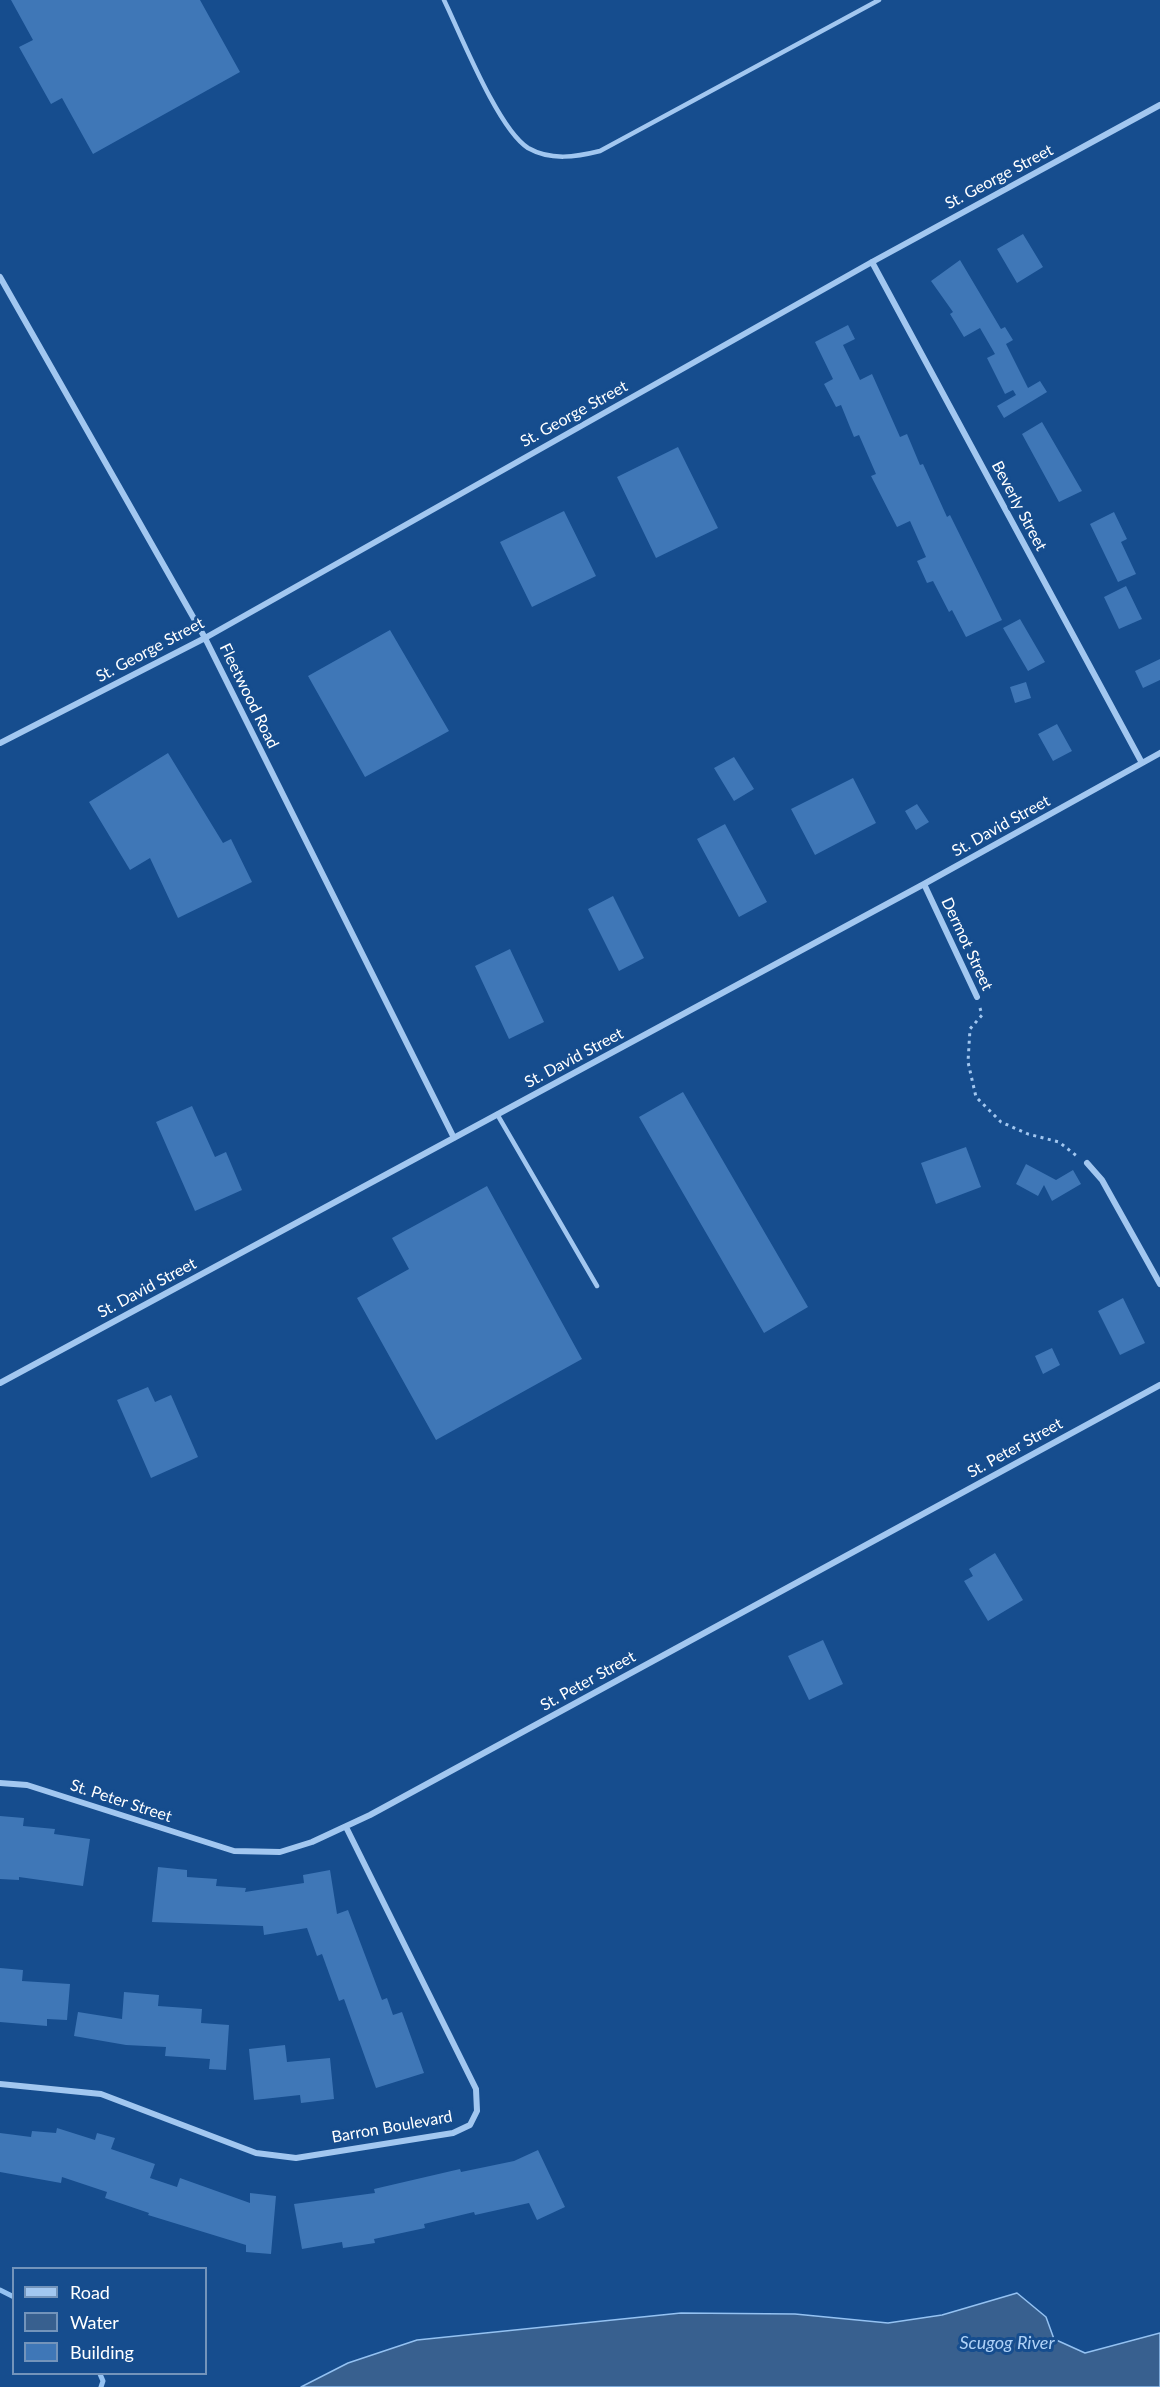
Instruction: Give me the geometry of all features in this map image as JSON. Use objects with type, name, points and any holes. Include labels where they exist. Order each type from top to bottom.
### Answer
[{"type":"street","name":"St. George Street","points":[[0,743],[205,638],[872,262],[1160,105]]},
{"type":"street","name":"Beverly Street","points":[[872,262],[1142,763]]},
{"type":"street","name":"Fleetwood Road","points":[[0,277],[205,638],[454,1138]]},
{"type":"street","name":"St. David Street","points":[[0,1383],[924,884],[1160,753]]},
{"type":"street","name":"Dermot Street","points":[[924,884],[977,997]]},
{"type":"street","points":[[1087,1163],[1102,1180],[1160,1284]]},
{"type":"street","name":"St. Peter Street","points":[[0,1783],[27,1785],[234,1851],[280,1852],[346,1827],[1160,1384]]},
{"type":"street","name":"Barron Boulevard","points":[[0,2084],[101,2094],[256,2153],[275,2157],[296,2158],[453,2133],[470,2125],[477,2111],[476,2089],[346,1827]]},
{"type":"lane","points":[[444,0],[498,110],[512,132],[528,147],[548,156],[573,157],[600,150],[879,0]]},
{"type":"lane","points":[[497,1114],[597,1286]]},
{"type":"path","name":"Dermot Street","points":[[977,997],[982,1015],[970,1029],[969,1062],[976,1096],[1001,1122],[1028,1134],[1059,1142],[1087,1163]]},
{"type":"water","name":"Scugog River","points":[[1017,2293],[1046,2317],[1054,2339],[1085,2353],[1160,2333],[1160,2387],[301,2387],[348,2363],[417,2340],[681,2313],[795,2314],[888,2323],[942,2315]]},
{"type":"building","points":[[11,0],[200,0],[240,72],[93,154],[62,98],[51,104],[19,47],[33,40]]},
{"type":"building","points":[[1023,234],[1043,267],[1017,283],[997,249]]},
{"type":"building","points":[[960,260],[1001,329],[1005,327],[1013,340],[1006,344],[1028,388],[1040,381],[1047,392],[1004,418],[997,406],[1016,395],[1013,390],[1005,394],[987,358],[995,354],[980,328],[964,337],[950,314],[953,312],[931,281]]},
{"type":"building","points":[[848,325],[855,339],[843,345],[860,380],[872,374],[900,437],[907,434],[920,465],[923,464],[947,517],[950,515],[1002,620],[966,637],[952,610],[949,612],[933,581],[927,583],[917,561],[926,557],[910,521],[897,527],[871,476],[876,474],[859,435],[854,437],[841,405],[836,407],[824,384],[833,379],[815,342]]},
{"type":"building","points":[[1042,422],[1082,491],[1059,502],[1022,434]]},
{"type":"building","points":[[678,447],[718,528],[656,558],[617,477]]},
{"type":"building","points":[[564,511],[596,576],[532,607],[500,542]]},
{"type":"building","points":[[1114,512],[1127,539],[1121,542],[1136,574],[1118,582],[1090,524]]},
{"type":"building","points":[[1126,586],[1142,619],[1119,629],[1104,597]]},
{"type":"building","points":[[1020,619],[1045,662],[1028,671],[1003,628]]},
{"type":"building","points":[[390,630],[449,731],[365,777],[308,676]]},
{"type":"building","points":[[1160,659],[1160,680],[1143,688],[1135,671]]},
{"type":"building","points":[[1026,682],[1031,698],[1015,703],[1010,687]]},
{"type":"building","points":[[1057,724],[1072,751],[1053,761],[1038,734]]},
{"type":"building","points":[[168,753],[223,843],[231,839],[252,882],[178,918],[150,858],[130,870],[89,802]]},
{"type":"building","points":[[734,757],[754,789],[734,801],[714,768]]},
{"type":"building","points":[[853,778],[876,823],[815,855],[791,809]]},
{"type":"building","points":[[917,804],[929,822],[916,830],[905,811]]},
{"type":"building","points":[[725,824],[767,902],[739,917],[697,839]]},
{"type":"building","points":[[613,896],[644,958],[619,971],[588,909]]},
{"type":"building","points":[[510,949],[544,1022],[509,1039],[475,966]]},
{"type":"building","points":[[683,1092],[808,1307],[764,1333],[639,1117]]},
{"type":"building","points":[[192,1106],[215,1157],[226,1152],[242,1190],[195,1211],[156,1122]]},
{"type":"building","points":[[966,1147],[981,1187],[936,1204],[921,1163]]},
{"type":"building","points":[[1026,1164],[1056,1180],[1073,1170],[1081,1184],[1052,1201],[1044,1185],[1038,1196],[1016,1184]]},
{"type":"building","points":[[487,1186],[582,1359],[436,1440],[357,1298],[409,1269],[392,1238]]},
{"type":"building","points":[[1123,1298],[1145,1343],[1120,1355],[1098,1311]]},
{"type":"building","points":[[1052,1348],[1060,1365],[1043,1374],[1035,1356]]},
{"type":"building","points":[[148,1387],[155,1402],[171,1395],[198,1457],[151,1478],[117,1400]]},
{"type":"building","points":[[995,1553],[1023,1600],[988,1621],[964,1581],[973,1576],[969,1569]]},
{"type":"building","points":[[823,1640],[843,1684],[809,1700],[788,1656]]},
{"type":"building","points":[[0,1816],[24,1818],[23,1826],[55,1829],[54,1834],[90,1839],[83,1886],[19,1877],[19,1880],[0,1879]]},
{"type":"building","points":[[158,1867],[187,1870],[187,1877],[217,1879],[216,1886],[246,1888],[245,1892],[304,1883],[303,1875],[330,1870],[337,1914],[348,1910],[382,2000],[387,1998],[393,2015],[402,2012],[424,2073],[376,2088],[344,1999],[339,2001],[322,1954],[317,1956],[307,1928],[264,1935],[263,1926],[152,1922]]},
{"type":"building","points":[[0,1968],[23,1970],[22,1981],[70,1984],[67,2020],[47,2019],[47,2026],[0,2022]]},
{"type":"building","points":[[124,1992],[159,1995],[158,2006],[202,2009],[201,2023],[229,2025],[226,2070],[209,2069],[210,2059],[165,2056],[166,2047],[126,2045],[74,2036],[78,2012],[122,2019]]},
{"type":"building","points":[[285,2045],[287,2062],[330,2058],[334,2099],[301,2103],[300,2095],[254,2100],[249,2049]]},
{"type":"building","points":[[57,2128],[95,2140],[97,2133],[115,2138],[111,2149],[155,2164],[150,2178],[177,2187],[180,2178],[250,2203],[250,2193],[276,2196],[271,2254],[246,2252],[246,2245],[148,2215],[149,2213],[105,2198],[107,2192],[62,2177],[61,2183],[0,2172],[0,2133],[31,2137],[32,2131],[56,2133]]},
{"type":"building","points":[[538,2150],[565,2207],[537,2220],[529,2203],[475,2215],[474,2212],[424,2224],[425,2228],[374,2239],[375,2243],[343,2248],[342,2242],[302,2249],[294,2204],[375,2193],[374,2189],[460,2169],[461,2172],[514,2161]]},
{"type":"waterway","points":[[0,2290],[12,2296]]},
{"type":"waterway","points":[[100,2375],[103,2381],[101,2387]]}]
